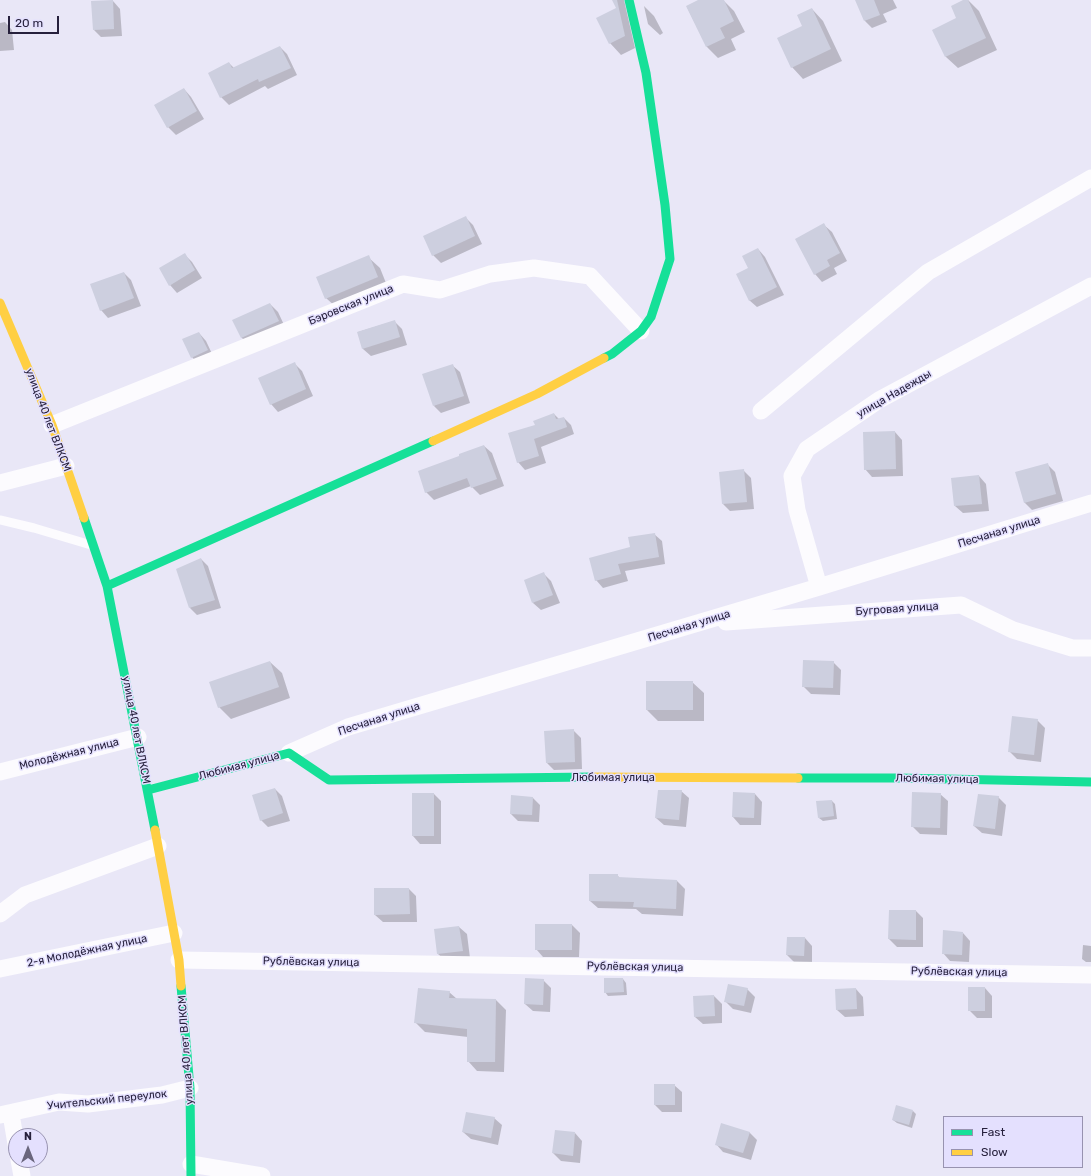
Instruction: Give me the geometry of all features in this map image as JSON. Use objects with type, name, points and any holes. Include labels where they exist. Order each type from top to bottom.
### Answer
[{"type":"street","points":[[107,586],[537,394],[612,354],[641,331],[651,317],[670,259],[665,205],[646,73],[629,0]]},
{"type":"street","points":[[761,411],[928,272],[1091,178]]},
{"type":"street","name":"Бэровская улица","points":[[52,425],[403,284],[440,290],[490,274],[534,268],[590,276],[641,331]]},
{"type":"street","name":"улица Надежды","points":[[819,587],[797,510],[792,476],[806,449],[879,400],[1091,286]]},
{"type":"street","name":"улица 40 лет ВЛКСМ","points":[[0,303],[52,425],[107,586],[138,737],[179,960],[190,1088],[191,1170]]},
{"type":"street","points":[[0,483],[66,466]]},
{"type":"street","name":"Песчаная улица","points":[[289,753],[348,727],[819,587],[1091,503]]},
{"type":"street","name":"Бугровая улица","points":[[694,624],[961,604],[1013,630],[1072,648],[1091,648]]},
{"type":"street","name":"Молодёжная улица","points":[[0,772],[138,737]]},
{"type":"street","name":"Любимая улица","points":[[148,790],[289,753],[329,780],[607,777],[898,778],[1091,782]]},
{"type":"street","points":[[0,914],[25,895],[158,846]]},
{"type":"street","name":"2-я Молодёжная улица","points":[[0,969],[174,933]]},
{"type":"street","name":"Рублёвская улица","points":[[179,960],[1091,974]]},
{"type":"street","name":"Учительский переулок","points":[[5,1115],[59,1102],[88,1104],[162,1095],[190,1088]]},
{"type":"street","points":[[5,1115],[10,1128]]},
{"type":"street","points":[[191,1170],[262,1176]]},
{"type":"lane","points":[[0,520],[34,528],[93,546]]},
{"type":"building","points":[[113,0],[114,29],[93,30],[91,1]]},
{"type":"building","points":[[612,0],[617,0],[625,36],[609,44],[596,18],[616,8]]},
{"type":"building","points":[[698,0],[724,0],[734,21],[720,28],[725,38],[706,47],[686,6]]},
{"type":"building","points":[[855,0],[874,0],[880,15],[864,21]]},
{"type":"building","points":[[963,0],[968,0],[986,38],[945,57],[932,30],[956,18],[951,6]]},
{"type":"building","points":[[812,8],[831,49],[791,68],[777,38],[802,26],[797,15]]},
{"type":"building","points":[[280,46],[291,68],[259,82],[258,79],[220,98],[208,73],[229,62],[232,68]]},
{"type":"building","points":[[184,88],[197,111],[167,128],[154,105]]},
{"type":"building","points":[[466,216],[475,236],[432,256],[423,236]]},
{"type":"building","points":[[824,223],[840,253],[827,260],[830,266],[814,275],[795,239]]},
{"type":"building","points":[[758,248],[777,287],[749,301],[736,274],[748,268],[742,256]]},
{"type":"building","points":[[185,253],[195,270],[169,286],[159,268]]},
{"type":"building","points":[[369,255],[378,277],[325,299],[316,277]]},
{"type":"building","points":[[124,272],[134,298],[100,311],[90,284]]},
{"type":"building","points":[[270,303],[279,321],[241,338],[232,320]]},
{"type":"building","points":[[395,320],[400,337],[362,349],[357,332]]},
{"type":"building","points":[[199,332],[208,350],[191,358],[182,339]]},
{"type":"building","points":[[295,362],[306,389],[270,405],[258,378]]},
{"type":"building","points":[[453,364],[464,396],[433,406],[422,374]]},
{"type":"building","points":[[554,413],[556,419],[564,417],[567,427],[534,439],[539,456],[517,463],[508,433],[535,425],[533,421]]},
{"type":"building","points":[[895,431],[896,469],[864,470],[863,432]]},
{"type":"building","points":[[484,445],[497,479],[471,488],[467,478],[425,493],[418,471]]},
{"type":"building","points":[[1048,463],[1056,494],[1024,503],[1015,472]]},
{"type":"building","points":[[744,469],[747,502],[722,504],[719,472]]},
{"type":"building","points":[[979,475],[982,504],[954,506],[951,478]]},
{"type":"building","points":[[655,533],[659,557],[618,564],[621,574],[595,581],[589,558],[630,547],[628,537]]},
{"type":"building","points":[[201,558],[215,600],[189,608],[176,569]]},
{"type":"building","points":[[544,572],[553,595],[532,603],[524,580]]},
{"type":"building","points":[[803,660],[834,661],[833,688],[802,687]]},
{"type":"building","points":[[270,661],[279,687],[218,708],[209,682]]},
{"type":"building","points":[[646,681],[693,681],[693,710],[646,710]]},
{"type":"building","points":[[1012,716],[1038,719],[1034,755],[1008,752]]},
{"type":"building","points":[[574,729],[575,762],[546,763],[544,731]]},
{"type":"building","points":[[275,788],[283,813],[260,821],[252,795]]},
{"type":"building","points":[[658,790],[682,790],[679,820],[655,818]]},
{"type":"building","points":[[733,792],[755,793],[754,818],[732,817]]},
{"type":"building","points":[[912,792],[941,793],[940,828],[911,827]]},
{"type":"building","points":[[412,793],[434,793],[434,836],[412,836]]},
{"type":"building","points":[[978,794],[999,796],[995,829],[973,826]]},
{"type":"building","points":[[511,795],[533,797],[532,815],[510,814]]},
{"type":"building","points":[[832,800],[834,816],[818,818],[816,801]]},
{"type":"building","points":[[589,874],[618,874],[618,877],[677,880],[676,909],[633,907],[634,902],[589,901]]},
{"type":"building","points":[[374,888],[409,888],[410,914],[374,915]]},
{"type":"building","points":[[889,910],[916,910],[916,940],[888,939]]},
{"type":"building","points":[[535,924],[572,924],[572,950],[535,950]]},
{"type":"building","points":[[459,926],[463,951],[437,954],[434,929]]},
{"type":"building","points":[[943,930],[963,932],[962,955],[942,954]]},
{"type":"building","points":[[787,937],[805,937],[804,956],[786,955]]},
{"type":"building","points":[[525,978],[544,979],[543,1005],[524,1004]]},
{"type":"building","points":[[604,978],[623,978],[624,992],[604,993]]},
{"type":"building","points":[[728,984],[748,988],[744,1006],[724,1002]]},
{"type":"building","points":[[968,987],[985,987],[985,1011],[968,1011]]},
{"type":"building","points":[[418,988],[450,991],[449,998],[496,999],[495,1062],[467,1062],[467,1029],[414,1023]]},
{"type":"building","points":[[856,988],[857,1009],[836,1010],[835,989]]},
{"type":"building","points":[[714,995],[715,1016],[694,1017],[693,996]]},
{"type":"building","points":[[654,1084],[675,1084],[675,1105],[654,1105]]},
{"type":"building","points":[[896,1105],[913,1110],[909,1125],[892,1120]]},
{"type":"building","points":[[466,1112],[495,1117],[491,1138],[462,1132]]},
{"type":"building","points":[[721,1123],[750,1132],[743,1153],[715,1145]]},
{"type":"building","points":[[555,1130],[575,1132],[573,1156],[552,1153]]},
{"type":"traffic: fast","points":[[604,358],[612,354],[641,331],[651,317],[670,259],[665,205],[646,73],[629,0]]},
{"type":"traffic: fast","points":[[107,586],[433,441]]},
{"type":"traffic: fast","points":[[84,518],[107,586],[155,830]]},
{"type":"traffic: fast","points":[[148,790],[289,753],[329,780],[592,777]]},
{"type":"traffic: fast","points":[[798,778],[898,778],[1091,782]]},
{"type":"traffic: fast","points":[[181,986],[190,1088],[191,1176]]},
{"type":"traffic: slow","points":[[0,303],[52,425],[84,518]]},
{"type":"traffic: slow","points":[[433,441],[537,394],[604,358]]},
{"type":"traffic: slow","points":[[592,777],[798,778]]},
{"type":"traffic: slow","points":[[155,830],[179,960],[181,986]]}]
